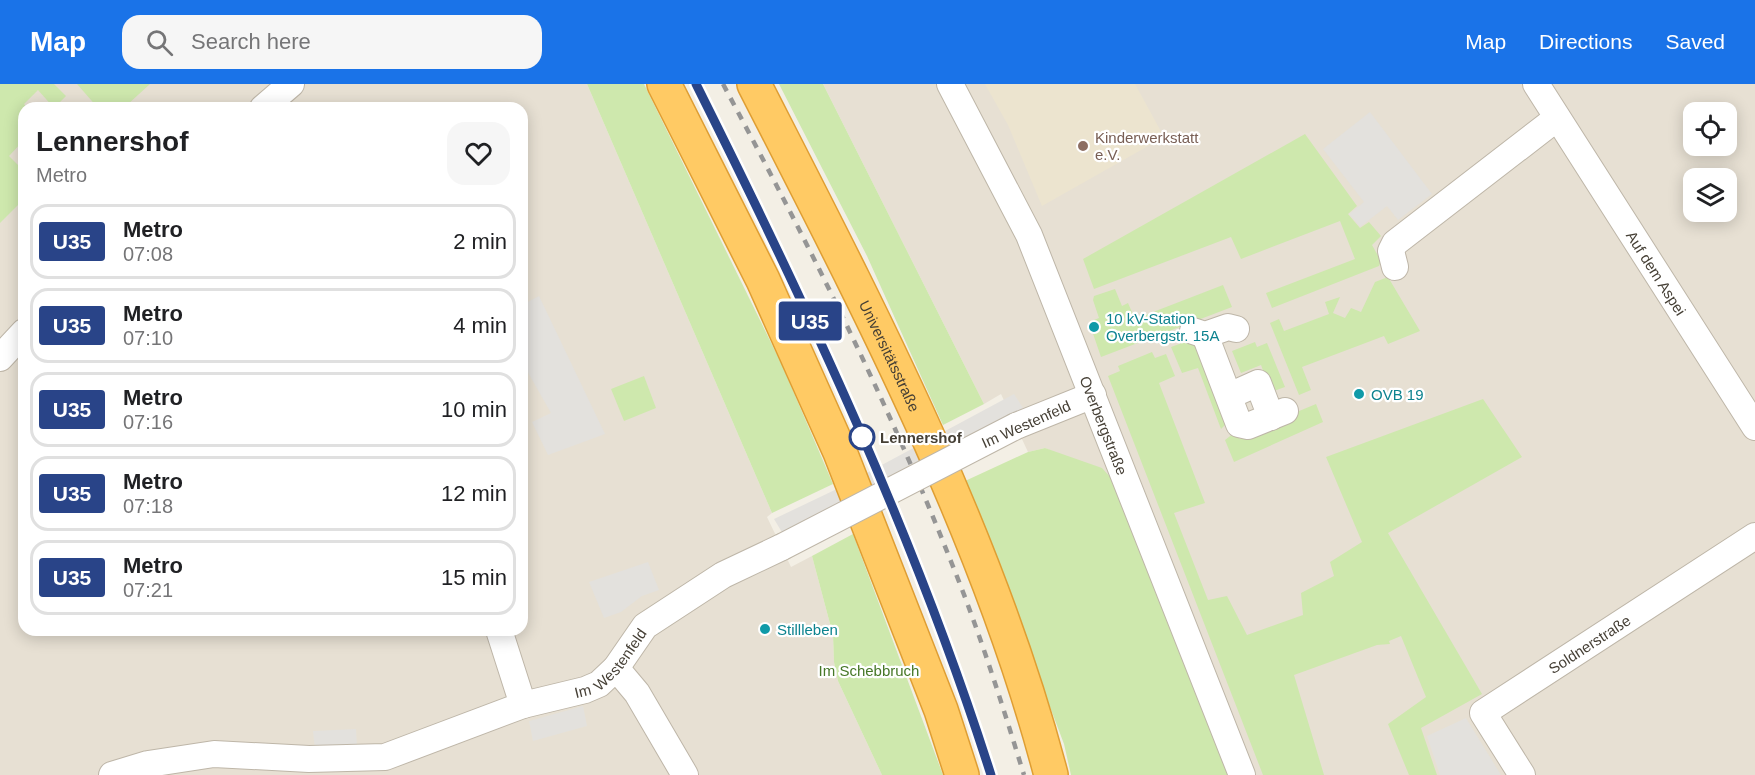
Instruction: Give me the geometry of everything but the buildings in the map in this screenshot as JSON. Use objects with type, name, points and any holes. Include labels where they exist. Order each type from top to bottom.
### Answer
[{"type":"highway","points":[[664,84],[763,280],[840,452],[941,710],[962,775]]},
{"type":"highway","name":"Universitätsstraße","points":[[754,84],[902,382],[975,551],[1038,725],[1051,775]]},
{"type":"street","points":[[270,102],[291,84]]},
{"type":"street","name":"Overbergstraße","points":[[950,84],[1029,235],[1242,775]]},
{"type":"street","name":"Auf dem Aspei","points":[[1536,84],[1755,427]]},
{"type":"street","points":[[1395,267],[1391,251],[1395,243],[1557,118]]},
{"type":"street","points":[[1214,335],[1229,396],[1258,383],[1278,414]]},
{"type":"street","points":[[0,358],[18,338]]},
{"type":"street","name":"Im Westenfeld","points":[[112,775],[148,764],[213,754],[387,766],[523,705],[585,690],[599,684],[616,668],[645,626],[723,575],[1016,426],[1093,394]]},
{"type":"street","name":"Soldnerstraße","points":[[1522,775],[1483,714],[1755,536]]},
{"type":"street","points":[[501,636],[523,705]]},
{"type":"street","points":[[616,668],[637,693],[685,775]]},
{"type":"shaded area","points":[[0,84],[587,84],[772,513],[767,517],[791,567],[812,556],[833,635],[834,662],[838,681],[882,775],[0,775]]},
{"type":"shaded area","points":[[823,84],[1755,84],[1755,775],[1228,775],[1112,479],[1045,448],[1028,452],[1001,394],[984,404]]},
{"type":"shaded area","name":"Kinderwerkstatt e.V.","points":[[985,84],[1135,84],[1164,137],[1042,206],[1008,125]]},
{"type":"shaded area","points":[[1370,112],[1432,194],[1398,220],[1387,206],[1360,227],[1349,214],[1364,202],[1323,149]]},
{"type":"shaded area","points":[[539,296],[605,434],[548,455],[532,422],[551,413],[528,373],[528,302]]},
{"type":"shaded area","points":[[1014,394],[1023,408],[953,449],[783,534],[774,519],[839,488]]},
{"type":"shaded area","points":[[648,562],[659,590],[642,596],[621,612],[604,618],[589,582]]},
{"type":"shaded area","points":[[583,706],[587,726],[533,741],[529,721]]},
{"type":"shaded area","points":[[1466,718],[1501,775],[1440,775],[1427,736]]},
{"type":"shaded area","points":[[356,729],[357,747],[315,750],[313,731]]},
{"type":"green space","points":[[0,84],[54,84],[66,96],[60,102],[49,102],[38,90],[26,102],[18,102],[18,146],[9,156],[18,165],[18,205],[0,223]]},
{"type":"green space","points":[[77,84],[150,84],[130,102],[93,102]]},
{"type":"green space","points":[[587,84],[644,84],[782,365],[833,484],[772,513]]},
{"type":"green space","points":[[779,84],[823,84],[984,404],[943,425],[867,256]]},
{"type":"green space","points":[[1305,134],[1357,206],[1348,214],[1360,228],[1369,222],[1381,236],[1372,245],[1381,261],[1379,266],[1272,308],[1266,293],[1355,259],[1340,221],[1241,259],[1231,237],[1094,289],[1083,259]]},
{"type":"green space","points":[[1388,277],[1420,331],[1388,344],[1384,336],[1302,367],[1311,390],[1299,395],[1270,323],[1279,319],[1284,331],[1329,314],[1325,302],[1340,297],[1333,313],[1345,318],[1351,308],[1361,312],[1375,282]]},
{"type":"green space","points":[[1223,285],[1232,307],[1101,357],[1089,322],[1099,318],[1093,300],[1094,296],[1115,289],[1122,306],[1128,303],[1135,319]]},
{"type":"green space","points":[[1196,338],[1229,421],[1221,429],[1198,368],[1182,373],[1171,347]]},
{"type":"green space","points":[[1255,342],[1257,347],[1267,343],[1285,387],[1271,392],[1261,365],[1241,373],[1232,351]]},
{"type":"green space","points":[[1152,352],[1155,358],[1166,354],[1175,376],[1159,383],[1205,503],[1174,513],[1208,600],[1227,596],[1247,635],[1303,615],[1301,593],[1334,576],[1330,562],[1362,542],[1326,457],[1483,399],[1522,457],[1388,533],[1482,694],[1421,728],[1437,775],[1409,775],[1388,724],[1426,697],[1401,636],[1389,641],[1390,644],[1377,645],[1294,675],[1324,775],[1263,775],[1108,376],[1120,371],[1118,366]]},
{"type":"green space","points":[[644,376],[656,408],[624,421],[611,389]]},
{"type":"green space","points":[[1316,404],[1323,422],[1234,462],[1225,440],[1234,433],[1240,439],[1285,421],[1287,416]]},
{"type":"green space","points":[[1045,448],[1102,468],[1112,479],[1228,775],[1071,775],[1064,744],[965,481],[1028,452]]},
{"type":"green space","name":"Im Schebbruch","points":[[853,534],[943,775],[882,775],[838,681],[834,662],[833,635],[812,556]]},
{"type":"railway","points":[[696,84],[819,338],[894,510],[929,598],[991,775]]},
{"type":"railway","points":[[723,84],[845,321],[901,441],[972,616],[1024,775]]},
{"type":"metro line","name":"U35","points":[[696,84],[786,266],[897,518],[947,643],[991,775]]},
{"type":"place","name":"Kinderwerkstatt e.V.","points":[[1083,146]]},
{"type":"place","name":"10 kV-Station Overbergstr. 15A","points":[[1094,327]]},
{"type":"place","name":"OVB 19","points":[[1359,394]]},
{"type":"place","name":"Lennershof","points":[[862,437]]},
{"type":"place","name":"Stillleben","points":[[765,629]]}]
